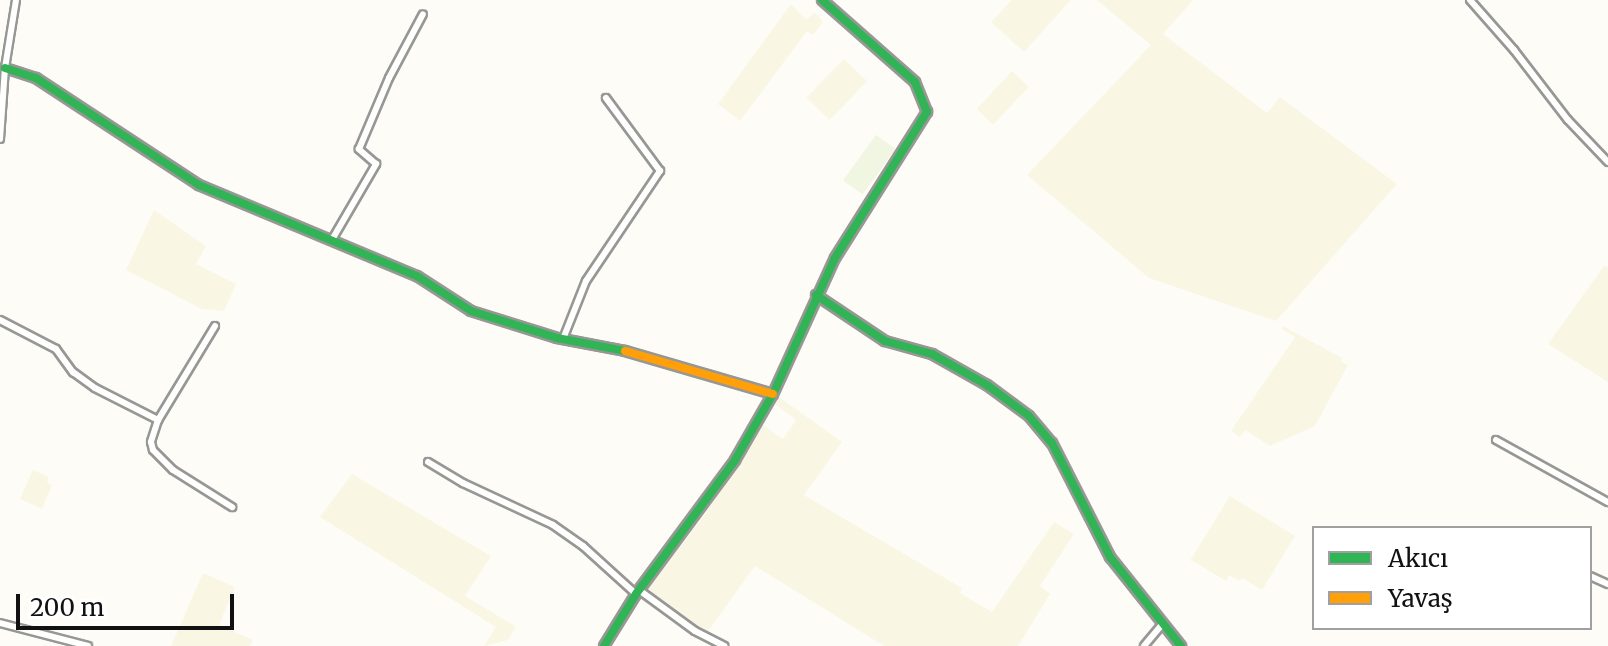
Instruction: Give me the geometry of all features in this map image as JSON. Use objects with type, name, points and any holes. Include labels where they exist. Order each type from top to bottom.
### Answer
[{"type":"street","points":[[0,139],[5,68],[16,0]]},
{"type":"street","points":[[604,646],[638,592],[735,460],[773,394],[816,295],[857,222],[922,125],[927,112],[915,82],[822,0]]},
{"type":"street","points":[[1470,0],[1514,50],[1568,120],[1608,162]]},
{"type":"street","points":[[333,238],[376,164],[359,149],[389,78],[423,14]]},
{"type":"street","points":[[5,68],[36,78],[199,185],[333,238],[417,276],[471,311],[563,339],[632,352],[773,394]]},
{"type":"street","points":[[563,339],[586,281],[660,171],[606,98]]},
{"type":"street","points":[[816,295],[885,341],[932,354],[987,385],[1029,416],[1052,443],[1110,557],[1181,646]]},
{"type":"street","points":[[0,320],[56,349],[73,372],[87,383],[158,420]]},
{"type":"street","points":[[215,326],[158,420],[151,442],[153,450],[173,470],[232,507]]},
{"type":"street","points":[[1496,440],[1608,502]]},
{"type":"street","points":[[428,462],[463,483],[553,525],[638,592],[695,631],[724,646]]},
{"type":"street","points":[[0,623],[88,646]]},
{"type":"street","points":[[1144,646],[1163,623]]},
{"type":"shaded area","points":[[1012,0],[1071,0],[1024,52],[991,22]]},
{"type":"shaded area","points":[[1097,0],[1193,0],[1163,34],[1267,113],[1280,97],[1397,184],[1276,321],[1149,278],[1027,175],[1151,45]]},
{"type":"shaded area","points":[[791,4],[806,20],[815,12],[823,22],[813,35],[807,31],[740,121],[718,104]]},
{"type":"shaded area","points":[[844,59],[867,81],[830,120],[806,98]]},
{"type":"shaded area","points":[[1012,71],[1029,87],[993,125],[977,109]]},
{"type":"shaded area","points":[[154,210],[206,246],[196,264],[236,284],[224,311],[202,309],[126,270]]},
{"type":"shaded area","points":[[1604,266],[1608,267],[1608,382],[1548,344]]},
{"type":"shaded area","points":[[1283,326],[1342,358],[1341,361],[1348,365],[1315,426],[1270,446],[1245,430],[1240,437],[1231,431],[1295,337],[1282,329]]},
{"type":"shaded area","points":[[779,397],[842,442],[804,495],[962,588],[960,593],[992,612],[1054,522],[1074,534],[1040,586],[1050,594],[1018,646],[884,646],[755,566],[706,634],[646,592],[705,514],[763,425],[783,439],[796,420],[775,404]]},
{"type":"shaded area","points":[[33,470],[49,477],[47,482],[52,485],[42,509],[20,499]]},
{"type":"shaded area","points":[[352,474],[491,556],[465,596],[516,627],[508,640],[484,646],[496,627],[320,517]]},
{"type":"shaded area","points":[[1230,496],[1295,536],[1262,590],[1242,578],[1239,581],[1229,575],[1226,581],[1191,560],[1175,585]]},
{"type":"shaded area","points":[[203,573],[235,587],[219,625],[253,640],[250,646],[171,646]]},
{"type":"green space","points":[[876,135],[895,149],[863,194],[843,180]]},
{"type":"traffic: fast","points":[[604,646],[636,594],[735,460],[773,394],[835,258],[927,112],[915,82],[822,0]]},
{"type":"traffic: fast","points":[[5,68],[36,78],[199,185],[417,276],[471,311],[557,338],[625,351]]},
{"type":"traffic: fast","points":[[816,295],[885,341],[932,354],[987,385],[1029,416],[1052,443],[1110,557],[1181,646]]},
{"type":"traffic: slow","points":[[625,351],[773,394]]}]
